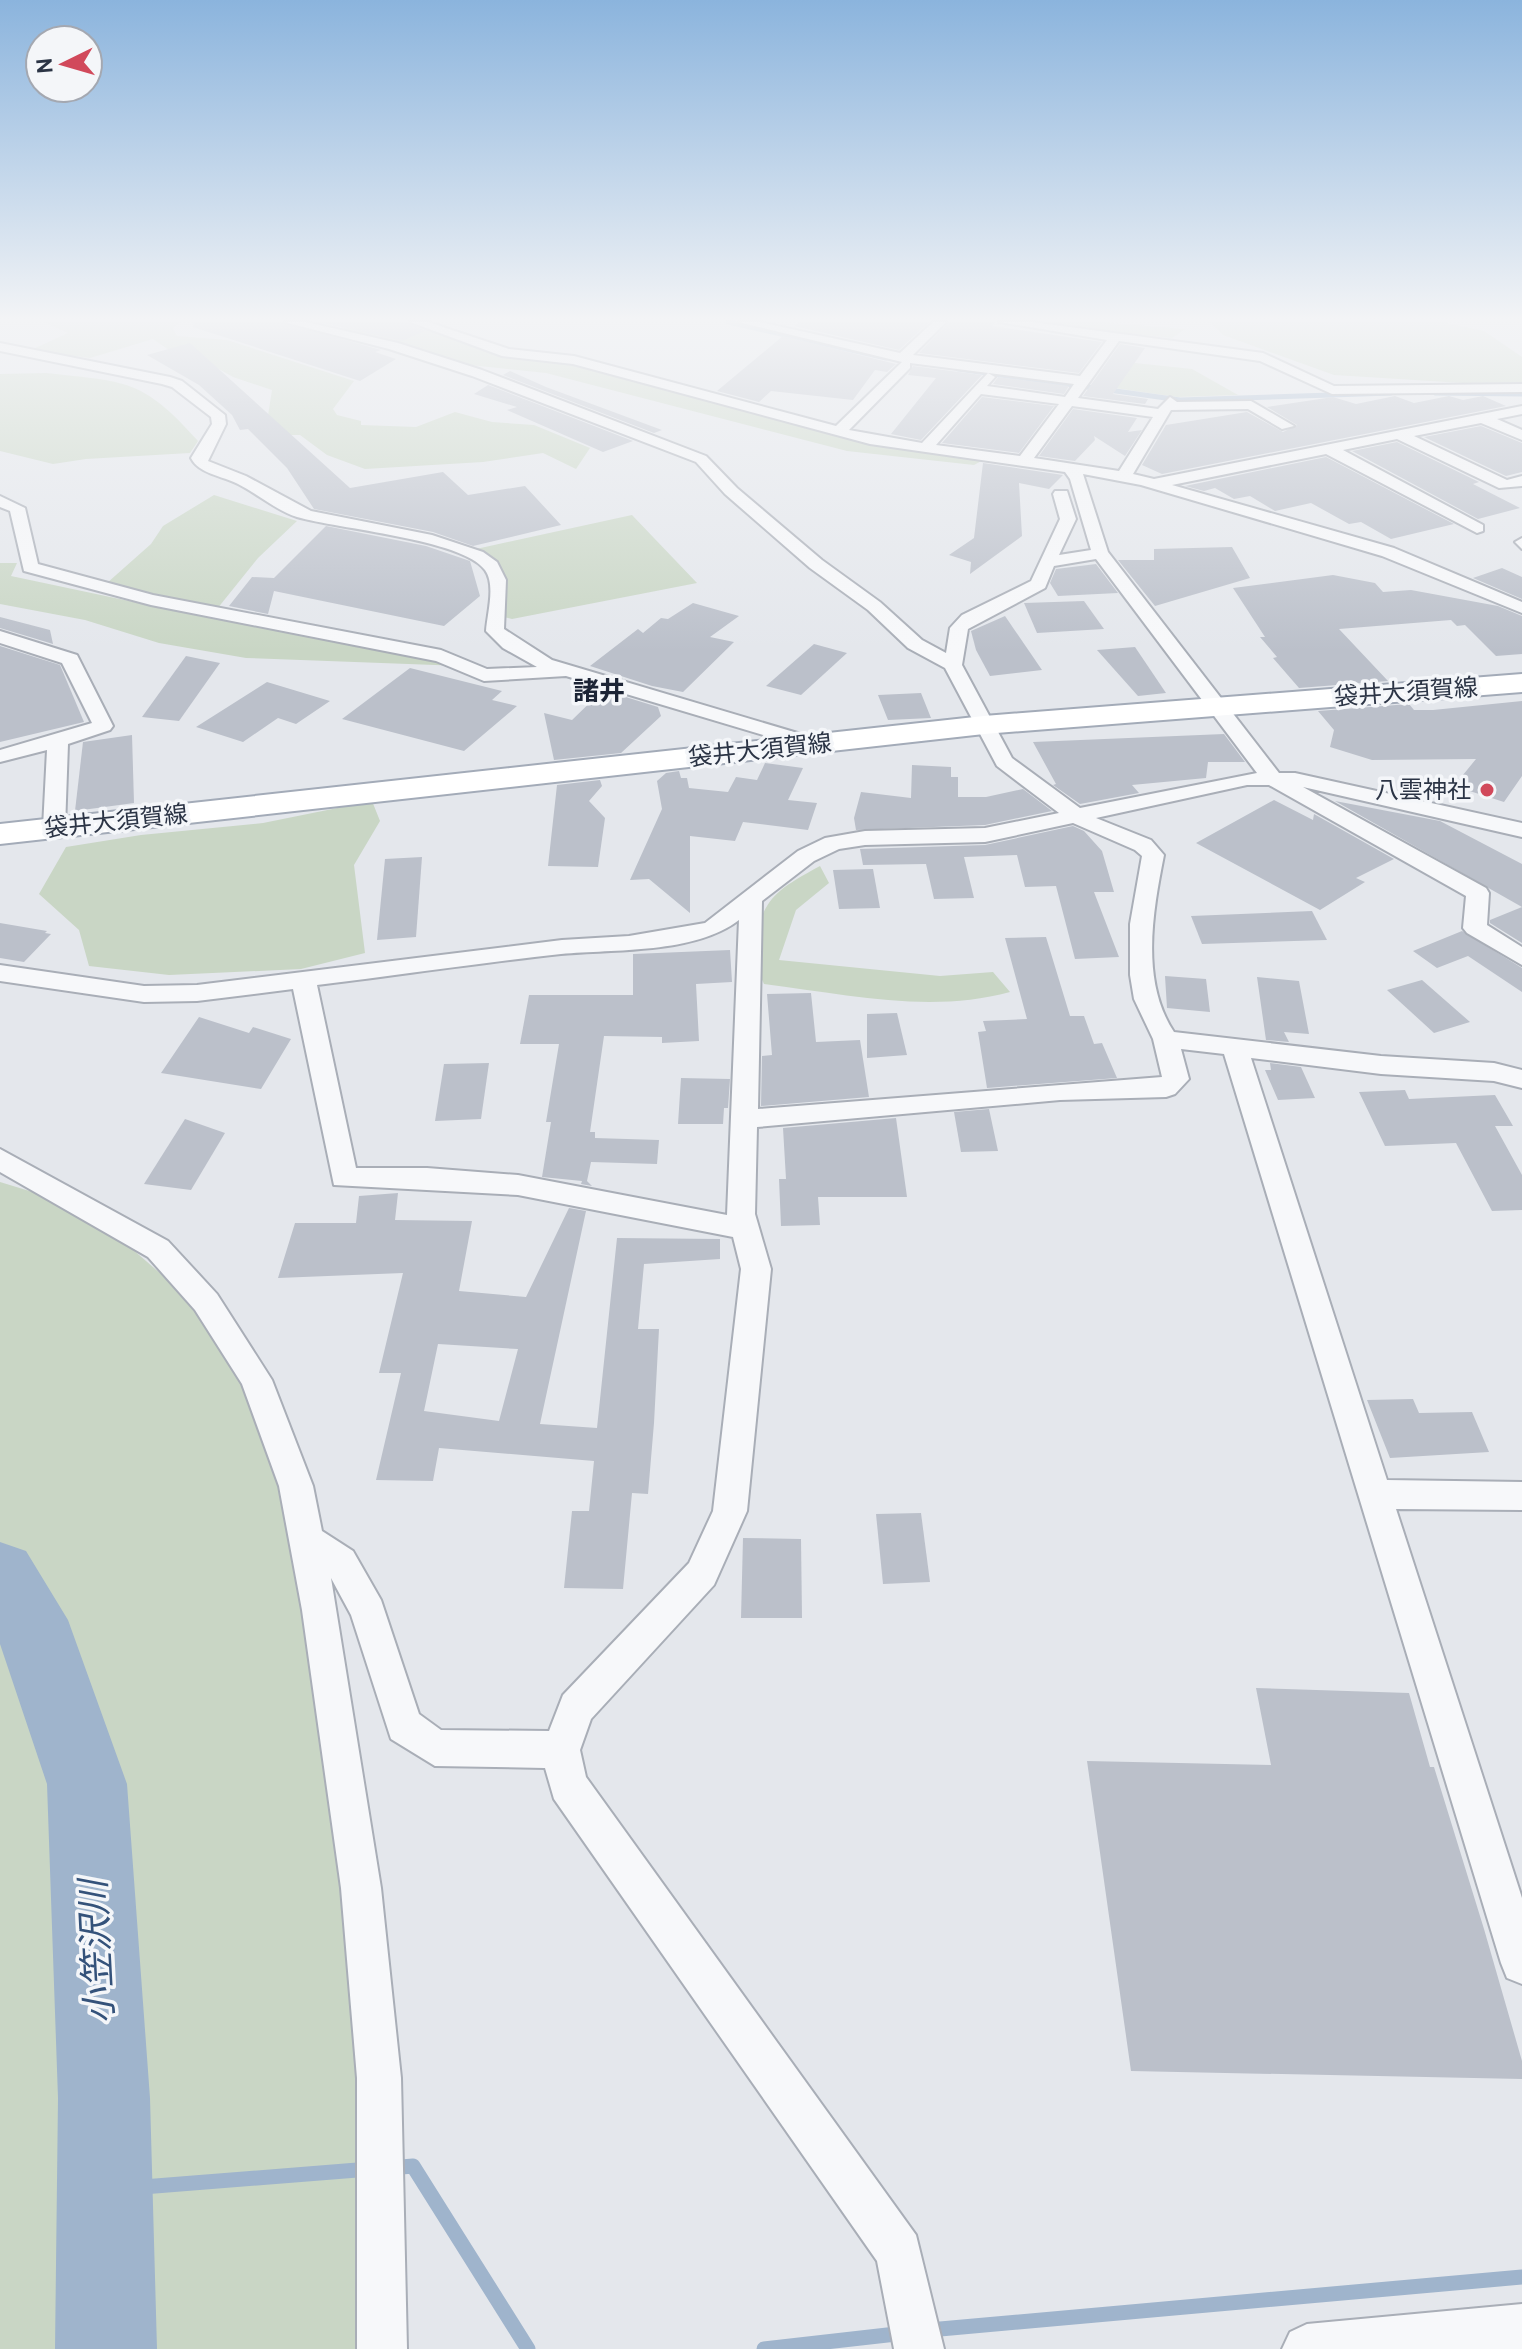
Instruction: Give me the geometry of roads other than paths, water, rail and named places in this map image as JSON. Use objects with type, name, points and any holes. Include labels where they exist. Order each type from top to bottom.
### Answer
[{"type":"main road","name":"袋井大須賀線","points":[[0,834],[984,725],[1522,683]]},
{"type":"street","points":[[215,432],[199,458],[202,464],[243,480],[276,503],[306,515],[453,546],[479,555],[494,568],[498,583],[495,631],[510,644],[565,671],[814,744]]},
{"type":"street","points":[[630,432],[701,459],[731,491],[816,564],[874,606],[915,644],[953,665],[1004,762],[1076,815],[1097,828],[1143,845],[1153,855],[1141,907],[1144,994],[1154,1026],[1166,1039],[1176,1079],[1166,1088],[1060,1091],[743,1119]]},
{"type":"street","points":[[838,432],[1153,484],[1388,552],[1522,608]]},
{"type":"street","points":[[925,448],[939,432]]},
{"type":"street","points":[[1024,461],[1046,432]]},
{"type":"street","points":[[1123,477],[1151,432]]},
{"type":"street","points":[[1153,484],[1417,432]]},
{"type":"street","points":[[1400,435],[1505,485],[1522,481]]},
{"type":"street","points":[[1329,449],[1477,528]]},
{"type":"street","points":[[1070,468],[1078,478],[1100,553],[1273,779],[1478,893],[1475,928],[1522,958]]},
{"type":"street","points":[[953,665],[959,628],[968,619],[1039,584],[1068,519],[1061,494]]},
{"type":"street","points":[[0,501],[17,508],[30,567],[151,600],[441,656],[484,675],[565,671]]},
{"type":"street","points":[[1047,562],[1100,553]]},
{"type":"street","points":[[0,637],[50,650],[70,659],[103,726],[0,756]]},
{"type":"street","points":[[54,828],[58,741]]},
{"type":"street","points":[[0,973],[144,994],[197,993],[562,947],[629,943],[712,929],[806,856],[833,843],[865,838],[985,835],[1247,779],[1295,779],[1522,830]]},
{"type":"street","points":[[751,896],[741,1214],[756,1269],[730,1511],[702,1574],[576,1708],[561,1750],[568,1785],[899,2252],[919,2349]]},
{"type":"street","points":[[303,979],[344,1178],[427,1178],[518,1185],[745,1229]]},
{"type":"street","points":[[1166,1039],[1381,1065],[1494,1072],[1522,1079]]},
{"type":"street","points":[[1235,1048],[1522,1963]]},
{"type":"street","points":[[0,1159],[158,1249],[206,1302],[256,1380],[296,1486],[320,1610],[364,1920],[379,2078],[382,2349]]},
{"type":"street","points":[[1375,1494],[1522,1496]]},
{"type":"street","points":[[306,1539],[341,1562],[368,1611],[404,1726],[435,1748],[561,1750]]},
{"type":"street","points":[[1307,2349],[1522,2328]]},
{"type":"waterway","name":"小笠沢川","points":[[0,1574],[41,1645],[87,1784],[104,2098],[106,2349]]},
{"type":"waterway","points":[[390,2168],[413,2166],[528,2349]]},
{"type":"waterway","points":[[105,2190],[370,2169]]},
{"type":"waterway","points":[[929,2330],[1522,2277]]},
{"type":"waterway","points":[[764,2349],[905,2333]]},
{"type":"place","name":"八雲神社","points":[[1487,790]]},
{"type":"district","name":"諸井","points":[[599,691]]}]
